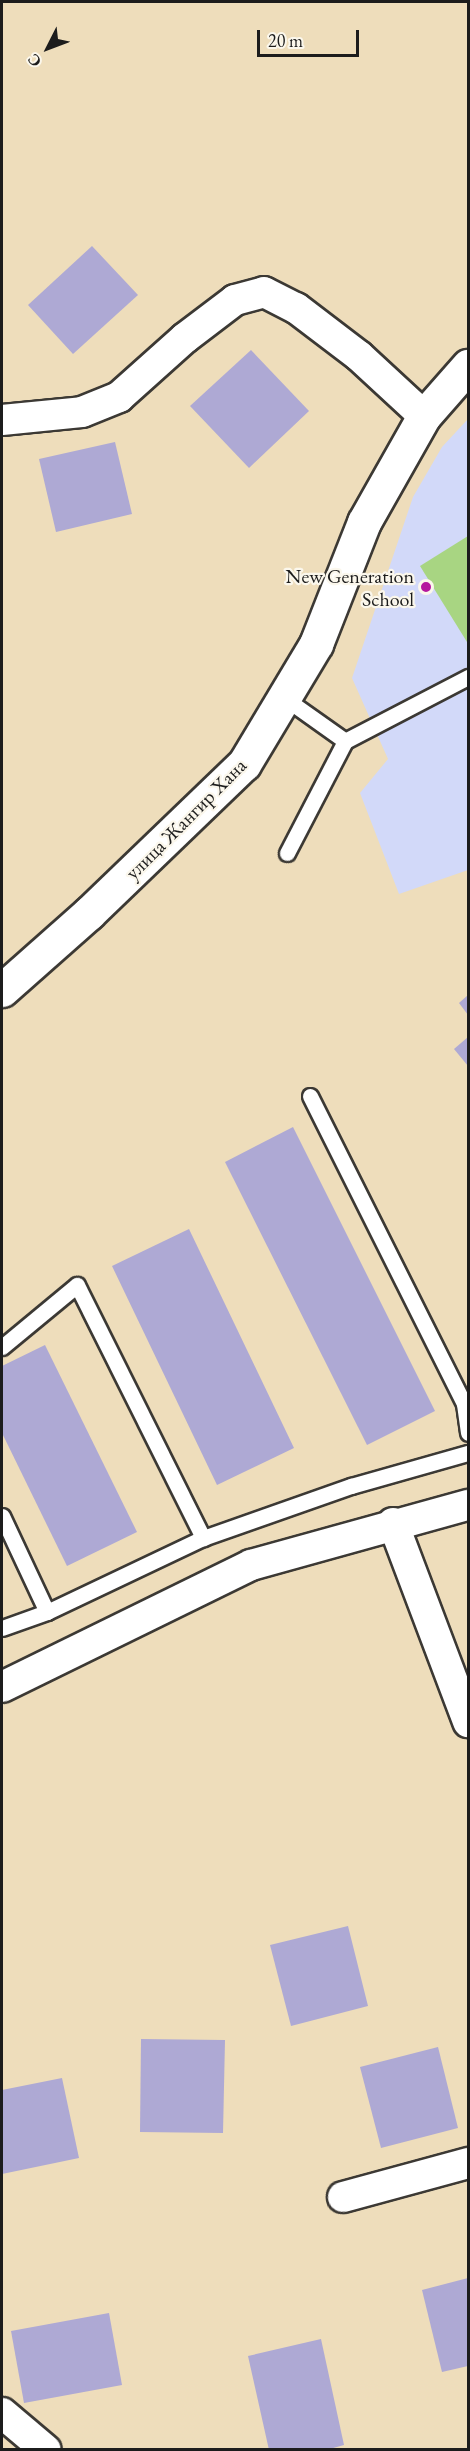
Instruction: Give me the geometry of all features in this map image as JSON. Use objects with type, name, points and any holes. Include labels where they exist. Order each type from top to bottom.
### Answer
[{"type":"street","points":[[2,420],[82,412],[119,397],[185,338],[235,300],[264,292],[296,308],[359,356],[424,416]]},
{"type":"street","name":"улица Жангир Хана","points":[[2,990],[89,913],[244,764],[286,699],[316,644],[364,522],[424,416],[468,366]]},
{"type":"street","points":[[2,1687],[251,1565],[393,1523],[468,1505]]},
{"type":"street","points":[[393,1523],[468,1722]]},
{"type":"street","points":[[343,2198],[468,2163]]},
{"type":"street","points":[[2,2413],[46,2450]]},
{"type":"lane","points":[[287,853],[345,741],[468,677]]},
{"type":"lane","points":[[286,699],[345,741]]},
{"type":"lane","points":[[310,1096],[464,1404],[468,1433]]},
{"type":"lane","points":[[2,1347],[77,1285],[203,1538]]},
{"type":"lane","points":[[2,1628],[46,1612],[203,1538],[351,1486],[468,1453]]},
{"type":"lane","points":[[2,1516],[46,1612]]},
{"type":"shaded area","name":"New Generation School","points":[[468,419],[468,870],[399,894],[360,793],[388,759],[352,678],[413,497],[442,447]]},
{"type":"green space","points":[[468,536],[468,642],[467,642],[420,566]]},
{"type":"building","points":[[92,246],[138,295],[73,354],[28,305]]},
{"type":"building","points":[[251,350],[309,411],[249,468],[190,406]]},
{"type":"building","points":[[115,442],[132,514],[56,532],[39,459]]},
{"type":"building","points":[[468,995],[468,1015],[459,1003]]},
{"type":"building","points":[[468,1037],[468,1066],[454,1049]]},
{"type":"building","points":[[293,1127],[435,1411],[367,1445],[225,1162]]},
{"type":"building","points":[[189,1229],[294,1448],[217,1485],[112,1266]]},
{"type":"building","points":[[45,1345],[137,1532],[67,1566],[2,1433],[2,1366]]},
{"type":"building","points":[[348,1926],[368,2006],[291,2026],[270,1945]]},
{"type":"building","points":[[141,2039],[225,2040],[223,2133],[140,2132]]},
{"type":"building","points":[[438,2047],[458,2128],[381,2148],[360,2067]]},
{"type":"building","points":[[62,2078],[79,2158],[2,2174],[2,2090]]},
{"type":"building","points":[[468,2278],[468,2366],[442,2372],[422,2290]]},
{"type":"building","points":[[109,2313],[122,2385],[24,2403],[11,2331]]},
{"type":"building","points":[[321,2339],[344,2445],[326,2450],[269,2450],[248,2356]]},
{"type":"place","name":"New Generation School","points":[[426,587]]}]
